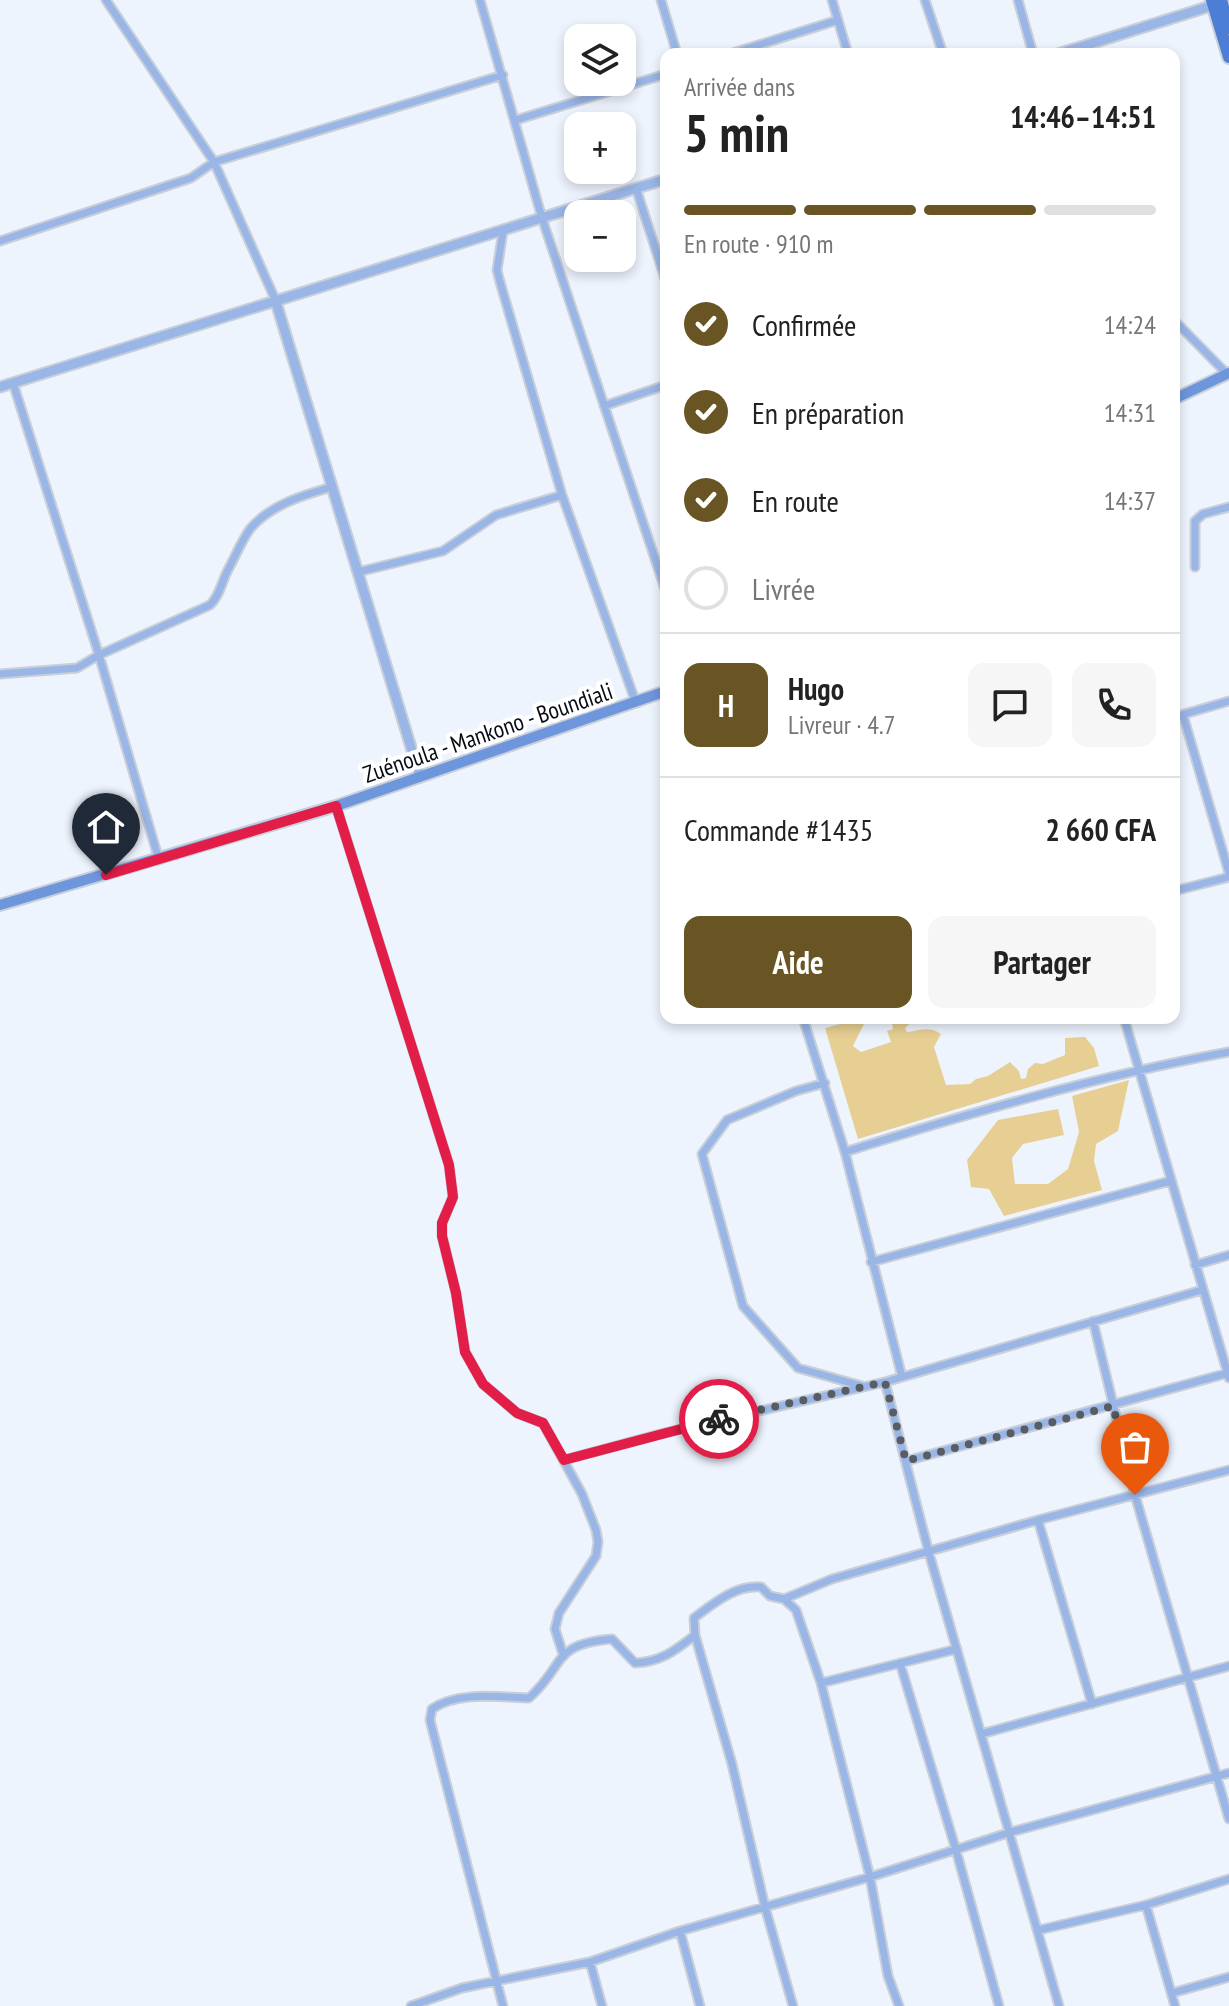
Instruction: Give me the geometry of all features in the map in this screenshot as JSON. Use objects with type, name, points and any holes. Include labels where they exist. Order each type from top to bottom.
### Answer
[{"type":"main road","points":[[1216,2],[1227,33],[1229,57]]},
{"type":"main road","points":[[1180,396],[1228,374]]},
{"type":"main road","name":"Zuénoula - Mankono - Boundiali","points":[[0,905],[336,806],[660,693]]},
{"type":"street","points":[[106,0],[214,162],[275,299],[420,777]]},
{"type":"street","points":[[480,0],[542,218],[660,574]]},
{"type":"street","points":[[661,0],[675,48]]},
{"type":"street","points":[[832,0],[846,48]]},
{"type":"street","points":[[925,0],[941,48]]},
{"type":"street","points":[[1018,0],[1031,48]]},
{"type":"street","points":[[1076,48],[1216,2]]},
{"type":"street","points":[[749,48],[838,20]]},
{"type":"street","points":[[0,241],[191,178],[214,162],[503,75]]},
{"type":"street","points":[[516,120],[660,76]]},
{"type":"street","points":[[0,387],[660,181]]},
{"type":"street","points":[[636,188],[660,263]]},
{"type":"street","points":[[503,231],[497,270],[500,282],[562,495],[636,703]]},
{"type":"street","points":[[1180,326],[1228,374]]},
{"type":"street","points":[[13,383],[99,655],[159,860]]},
{"type":"street","points":[[604,406],[660,387]]},
{"type":"street","points":[[0,674],[77,668],[210,605],[217,599],[250,529],[269,513],[297,497],[332,487]]},
{"type":"street","points":[[358,572],[443,551],[496,515],[562,495]]},
{"type":"street","points":[[1195,567],[1195,521],[1203,514],[1229,507]]},
{"type":"street","points":[[1180,715],[1229,701]]},
{"type":"street","points":[[1180,722],[1229,875],[1180,889]]},
{"type":"street","points":[[336,806],[449,1165],[453,1197],[442,1223],[442,1236],[456,1293],[465,1352],[483,1384],[517,1413],[543,1423],[582,1494],[598,1542],[596,1556],[559,1613],[555,1629],[563,1654]]},
{"type":"street","points":[[805,1024],[845,1152],[902,1377]]},
{"type":"street","points":[[906,1461],[1228,1376],[1126,1024]]},
{"type":"street","points":[[845,1152],[964,1115],[1139,1068],[1229,1052]]},
{"type":"street","points":[[825,1083],[796,1091],[727,1120],[702,1154],[743,1306],[798,1368],[863,1386]]},
{"type":"street","points":[[871,1262],[1170,1181]]},
{"type":"street","points":[[1195,1265],[1229,1255]]},
{"type":"street","points":[[564,1460],[664,1433],[885,1382],[1202,1290]]},
{"type":"street","points":[[1093,1321],[1135,1495],[1229,1819]]},
{"type":"street","points":[[885,1382],[929,1553],[1059,2006]]},
{"type":"street","points":[[784,1599],[832,1579],[1229,1470]]},
{"type":"street","points":[[1038,1520],[1092,1704]]},
{"type":"street","points":[[793,2006],[765,1907],[732,1764],[695,1635],[694,1618],[729,1594],[751,1586],[761,1587],[770,1596],[784,1599],[796,1610],[821,1683],[870,1877],[888,1976],[899,2006]]},
{"type":"street","points":[[503,2006],[430,1720],[432,1709],[442,1702],[486,1696],[529,1698],[563,1654],[577,1645],[612,1639],[635,1663],[651,1662],[672,1654],[695,1635]]},
{"type":"street","points":[[821,1683],[957,1649]]},
{"type":"street","points":[[900,1663],[999,2006]]},
{"type":"street","points":[[981,1734],[1229,1666]]},
{"type":"street","points":[[411,2006],[462,1988],[590,1962],[680,1931],[870,1877],[1011,1832],[1229,1773]]},
{"type":"street","points":[[1039,1930],[1146,1905],[1229,1879]]},
{"type":"street","points":[[1146,1905],[1175,2006]]},
{"type":"street","points":[[680,1931],[700,2006]]},
{"type":"street","points":[[590,1962],[602,2006]]},
{"type":"street","points":[[1172,1993],[1229,1977]]},
{"type":"shaded area","points":[[840,1024],[864,1024],[853,1046],[861,1052],[891,1042],[887,1031],[893,1029],[892,1024],[909,1024],[905,1028],[907,1032],[929,1029],[937,1032],[941,1034],[934,1047],[946,1085],[970,1084],[1010,1062],[1019,1071],[1021,1079],[1026,1078],[1028,1069],[1035,1063],[1043,1064],[1065,1055],[1065,1038],[1085,1037],[1094,1048],[1099,1066],[858,1139],[825,1028]]},
{"type":"shaded area","points":[[1129,1080],[1118,1131],[1096,1144],[1094,1161],[1102,1190],[1004,1216],[989,1189],[971,1187],[967,1160],[998,1120],[1058,1109],[1064,1135],[1023,1144],[1012,1158],[1015,1184],[1048,1184],[1068,1169],[1079,1132],[1072,1096]]},
{"type":"way so far","points":[[719,1419],[885,1382],[906,1461],[1113,1406],[1135,1495]]},
{"type":"route","points":[[106,875],[336,806],[449,1165],[454,1189],[442,1223],[442,1236],[456,1293],[465,1352],[483,1384],[517,1413],[543,1423],[564,1460],[719,1419]]}]
